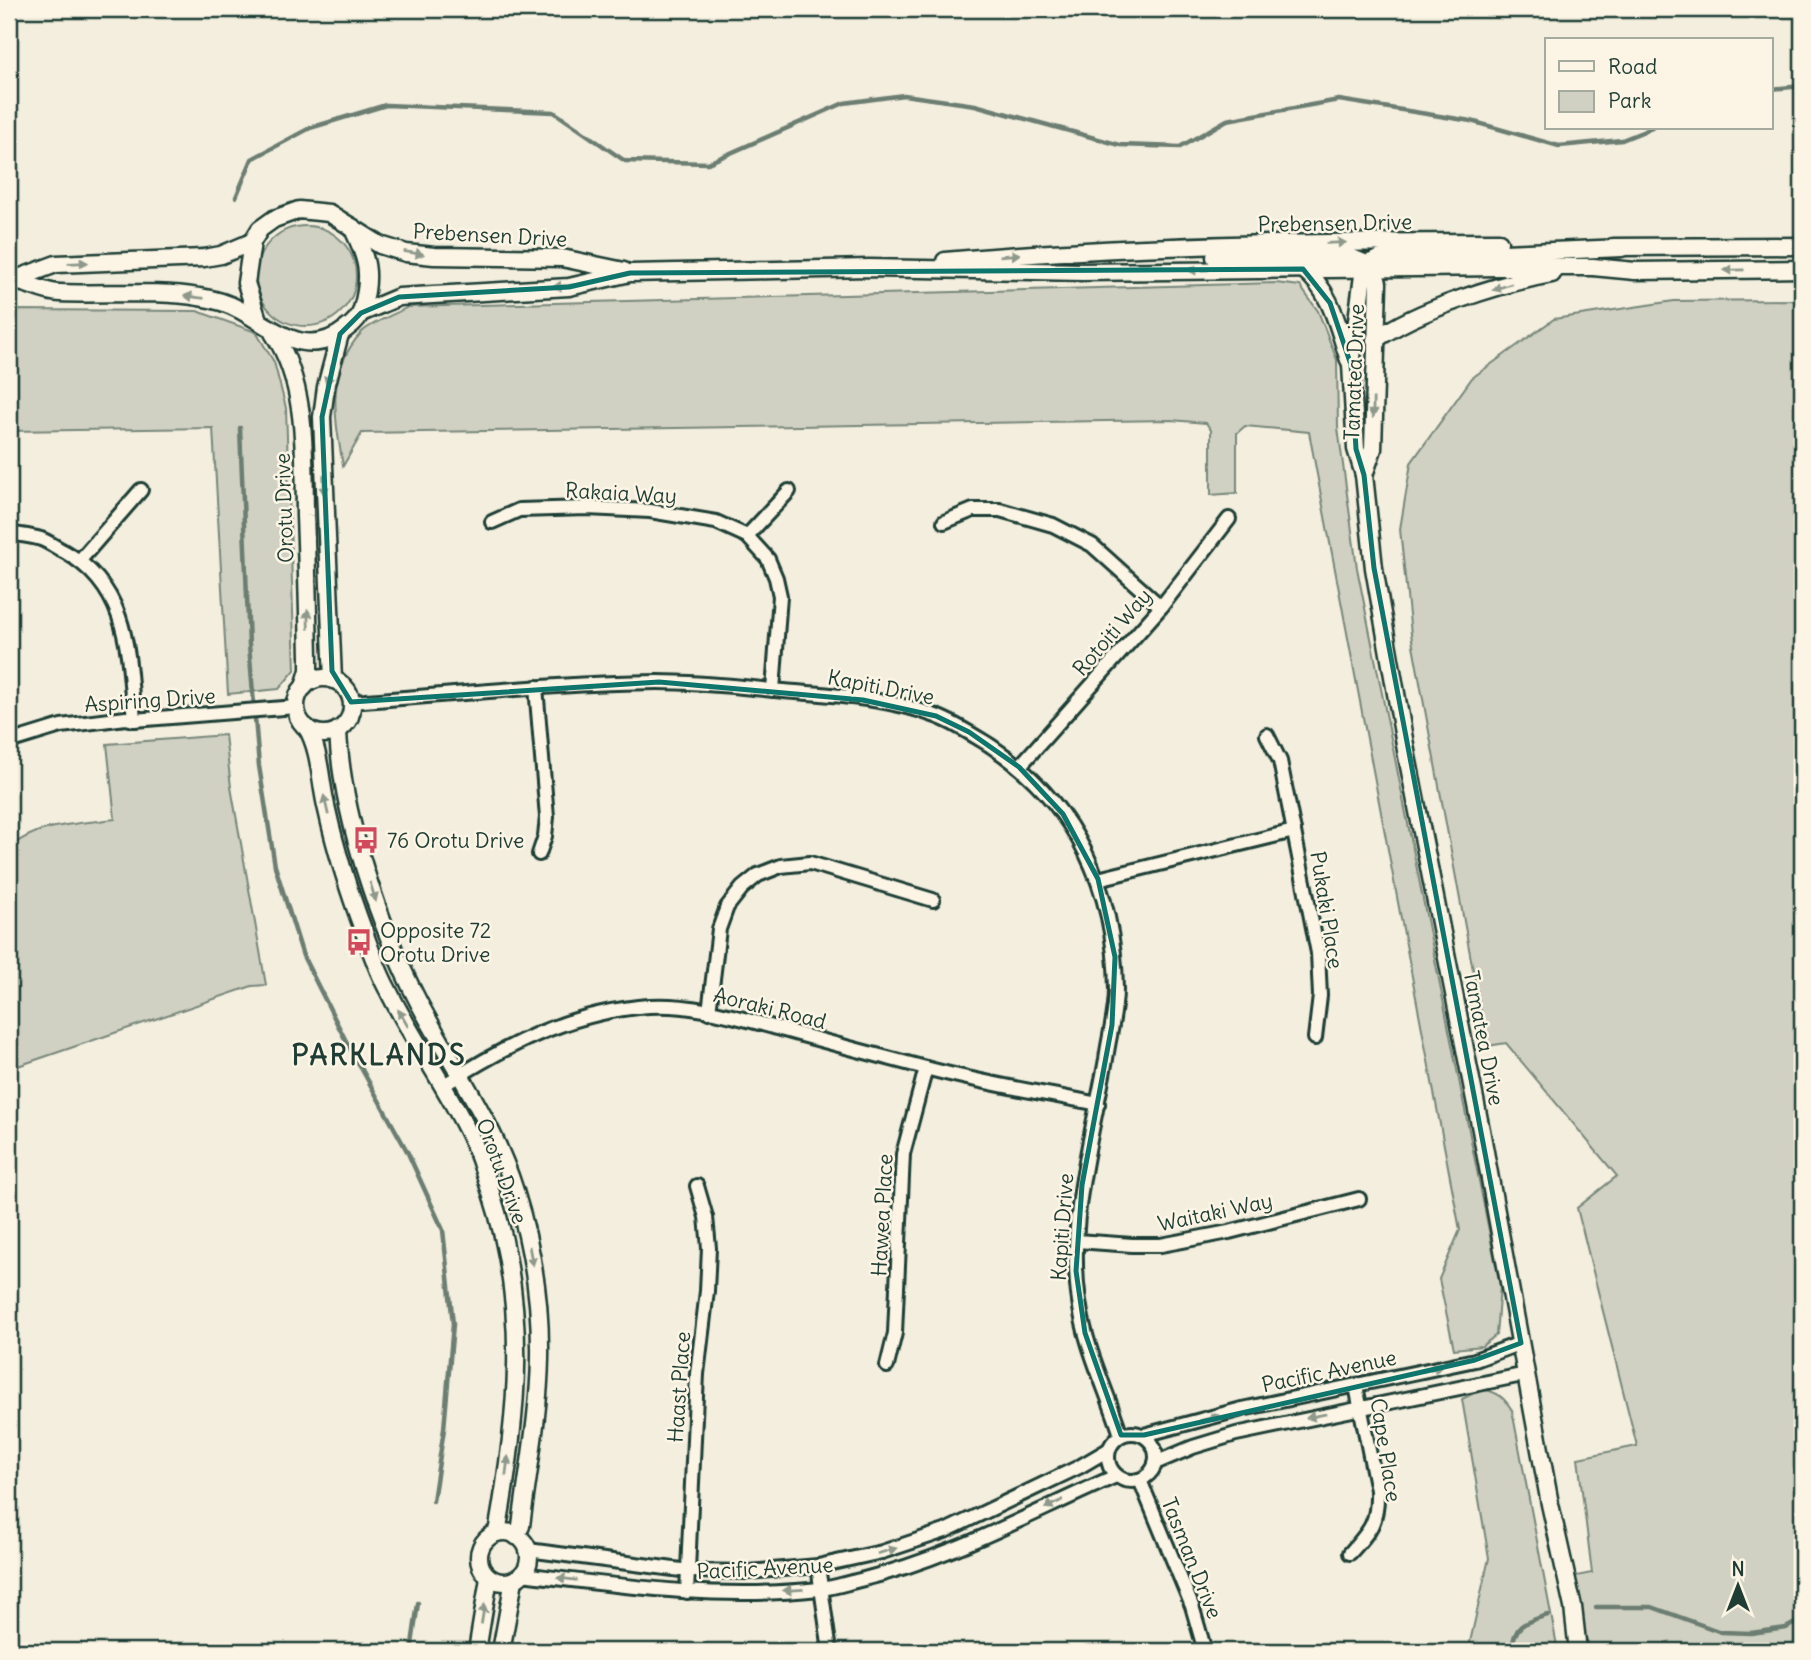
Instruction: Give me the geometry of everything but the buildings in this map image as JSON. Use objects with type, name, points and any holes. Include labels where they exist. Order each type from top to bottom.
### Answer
[{"type":"main road","points":[[11,280],[56,293],[198,296],[237,308],[258,320],[273,333],[291,340],[324,340],[340,334],[352,325],[361,313],[368,268],[366,257],[352,227],[329,213],[299,210],[274,219],[260,229],[252,242],[246,283],[258,320]]},
{"type":"main road","name":"Prebensen Drive","points":[[352,227],[380,245],[406,253],[434,256],[562,258],[630,273]]},
{"type":"main road","points":[[11,280],[55,264],[204,258],[252,242]]},
{"type":"main road","name":"Prebensen Drive","points":[[869,268],[1048,251],[1400,242],[1520,242],[1622,248],[1802,246]]},
{"type":"main road","points":[[1048,251],[1171,257],[1350,257],[1368,267],[1381,258],[1405,256],[1622,248]]},
{"type":"main road","name":"Prebensen Drive","points":[[361,313],[399,297],[569,287],[630,273],[869,268],[1082,272],[1368,267],[1593,267],[1635,271],[1802,269]]},
{"type":"main road","name":"Tamatea Drive","points":[[1364,475],[1373,449],[1378,283],[1368,267]]},
{"type":"main road","name":"Tamatea Drive","points":[[1368,267],[1351,365],[1356,449],[1364,475],[1374,568],[1407,756],[1550,1504],[1573,1607],[1578,1651]]},
{"type":"main road","points":[[1375,340],[1414,317],[1473,296],[1530,278],[1593,267]]},
{"type":"main road","points":[[1303,269],[1316,279],[1330,303],[1351,365]]},
{"type":"main road","name":"Orotu Drive","points":[[273,333],[291,364],[303,447],[309,657],[309,670],[304,687]]},
{"type":"main road","name":"Orotu Drive","points":[[333,680],[322,417],[326,387],[340,334]]},
{"type":"main road","points":[[317,679],[333,680],[348,691],[351,702],[349,717],[338,730],[322,734],[307,728],[298,716],[296,707],[299,693],[304,687],[317,679]]},
{"type":"main road","name":"Orotu Drive","points":[[307,728],[315,742],[320,779],[335,845],[364,934],[387,989],[473,1140],[507,1248],[514,1289],[517,1373],[497,1533]]},
{"type":"main road","name":"Orotu Drive","points":[[338,730],[339,758],[346,793],[378,907],[419,1002],[484,1116],[514,1189],[534,1272],[540,1356],[538,1402],[521,1527],[516,1536]]},
{"type":"main road","points":[[501,1651],[518,1577],[527,1566],[528,1550],[523,1542],[510,1533],[497,1533],[489,1537],[479,1553],[483,1571],[489,1577],[506,1582],[518,1577]]},
{"type":"main road","points":[[477,1651],[489,1577]]},
{"type":"main road","name":"Tamatea Drive","points":[[1573,1607],[1590,1651]]},
{"type":"street","points":[[80,561],[141,490]]},
{"type":"street","points":[[747,536],[789,491]]},
{"type":"street","name":"Rakaia Way","points":[[492,522],[519,510],[587,508],[650,511],[716,522],[747,536],[768,559],[780,596],[773,690]]},
{"type":"street","points":[[944,522],[973,510],[1000,510],[1053,525],[1091,545],[1161,607]]},
{"type":"street","name":"Rotoiti Way","points":[[1019,767],[1161,607],[1229,519]]},
{"type":"street","points":[[9,533],[43,539],[80,561],[113,599],[123,625],[134,720]]},
{"type":"street","name":"Kapiti Drive","points":[[351,702],[536,687],[659,682],[713,684],[863,700],[936,716],[969,732],[1019,767],[1063,814],[1086,850],[1098,879],[1111,930],[1116,995],[1082,1185],[1077,1241],[1078,1300],[1085,1333],[1121,1435]]},
{"type":"street","points":[[536,687],[547,817],[539,854]]},
{"type":"street","name":"Aspiring Drive","points":[[9,742],[61,726],[126,718],[134,720],[296,707]]},
{"type":"street","name":"Pukaki Place","points":[[1267,735],[1280,761],[1320,973],[1315,1038]]},
{"type":"street","name":"Pukaki Place","points":[[1098,879],[1294,831]]},
{"type":"street","points":[[709,1012],[719,929],[727,907],[742,888],[758,875],[781,866],[810,863],[933,900]]},
{"type":"street","name":"Aoraki Road","points":[[444,1086],[517,1044],[580,1017],[649,1006],[683,1007],[709,1012],[926,1069],[1003,1087],[1098,1104]]},
{"type":"street","name":"Hawea Place","points":[[887,1366],[895,1333],[903,1154],[926,1069]]},
{"type":"street","name":"Haast Place","points":[[687,1592],[697,1374],[709,1248],[706,1217],[697,1186]]},
{"type":"street","name":"Waitaki Way","points":[[1077,1241],[1161,1245],[1229,1232],[1359,1199]]},
{"type":"street","name":"Pacific Avenue","points":[[1144,1435],[1242,1409],[1475,1360],[1521,1343]]},
{"type":"street","name":"Pacific Avenue","points":[[1156,1463],[1193,1447],[1236,1434],[1527,1374]]},
{"type":"street","name":"Cape Place","points":[[1350,1553],[1368,1533],[1375,1520],[1377,1506],[1377,1490],[1356,1386]]},
{"type":"street","points":[[1128,1432],[1144,1435],[1154,1447],[1156,1463],[1147,1476],[1140,1480],[1123,1480],[1116,1476],[1108,1464],[1108,1450],[1115,1438],[1121,1435],[1128,1432]]},
{"type":"street","name":"Pacific Avenue","points":[[528,1550],[689,1571],[748,1572],[818,1566],[882,1552],[946,1531],[1079,1467],[1108,1450]]},
{"type":"street","name":"Pacific Avenue","points":[[518,1577],[687,1592],[821,1589],[895,1572],[929,1561],[1116,1476]]},
{"type":"street","name":"Tasman Drive","points":[[1140,1480],[1192,1606],[1205,1651]]},
{"type":"street","points":[[818,1566],[830,1651]]},
{"type":"highlighted area","points":[[1303,269],[1330,303],[1351,365],[1356,449],[1364,475],[1374,568],[1521,1343],[1475,1360],[1144,1435],[1121,1435],[1085,1333],[1076,1271],[1082,1185],[1112,1025],[1115,957],[1098,879],[1063,814],[1019,767],[969,732],[936,716],[863,700],[659,682],[351,702],[332,671],[322,417],[340,334],[361,313],[399,297],[569,287],[630,273]]},
{"type":"green space","points":[[1693,9],[1802,9],[1802,11],[1695,12]]},
{"type":"green space","points":[[306,226],[325,229],[342,240],[353,257],[356,276],[353,295],[342,312],[325,323],[306,326],[287,323],[270,312],[259,295],[256,276],[259,257],[270,240],[287,229]]},
{"type":"green space","points":[[1276,283],[1300,286],[1318,311],[1337,360],[1338,428],[1357,568],[1500,1286],[1496,1335],[1482,1346],[1454,1349],[1439,1279],[1460,1230],[1309,432],[1245,426],[1237,433],[1237,493],[1211,495],[1211,430],[1206,423],[1171,420],[362,433],[343,466],[335,396],[342,364],[350,348],[365,329],[408,307]]},
{"type":"green space","points":[[1802,300],[1802,1651],[1592,1651],[1585,1636],[1571,1577],[1592,1573],[1578,1458],[1637,1446],[1577,1208],[1617,1176],[1506,1043],[1487,1046],[1411,634],[1400,529],[1411,463],[1472,378],[1554,319],[1674,301]]},
{"type":"green space","points":[[9,310],[197,311],[256,332],[274,362],[286,408],[295,670],[279,689],[228,694],[213,428],[9,431]]},
{"type":"green space","points":[[225,735],[231,787],[266,985],[252,986],[9,1069],[9,848],[46,829],[115,819],[107,744]]},
{"type":"green space","points":[[1482,1389],[1500,1396],[1512,1410],[1558,1651],[1468,1651],[1489,1558],[1462,1399]]},
{"type":"waterway","points":[[1772,89],[1802,86]]},
{"type":"waterway","points":[[236,197],[252,159],[310,128],[386,105],[554,112],[625,161],[708,163],[844,103],[904,95],[975,105],[1120,145],[1180,147],[1227,120],[1339,100],[1471,121],[1559,146],[1622,140],[1647,130]]},
{"type":"waterway","points":[[240,428],[249,645],[259,766],[275,866],[303,956],[407,1151],[443,1230],[453,1324],[444,1429],[433,1501]]},
{"type":"waterway","points":[[411,1651],[418,1603]]},
{"type":"waterway","points":[[1596,1607],[1652,1607],[1721,1632],[1751,1633],[1786,1628],[1802,1619]]},
{"type":"waterway","points":[[1512,1651],[1518,1630],[1527,1622],[1548,1615]]},
{"type":"place","name":"76 Orotu Drive","points":[[366,840]]},
{"type":"place","name":"Opposite 72 Orotu Drive","points":[[359,942]]},
{"type":"district","name":"PARKLANDS","points":[[379,1055]]}]
